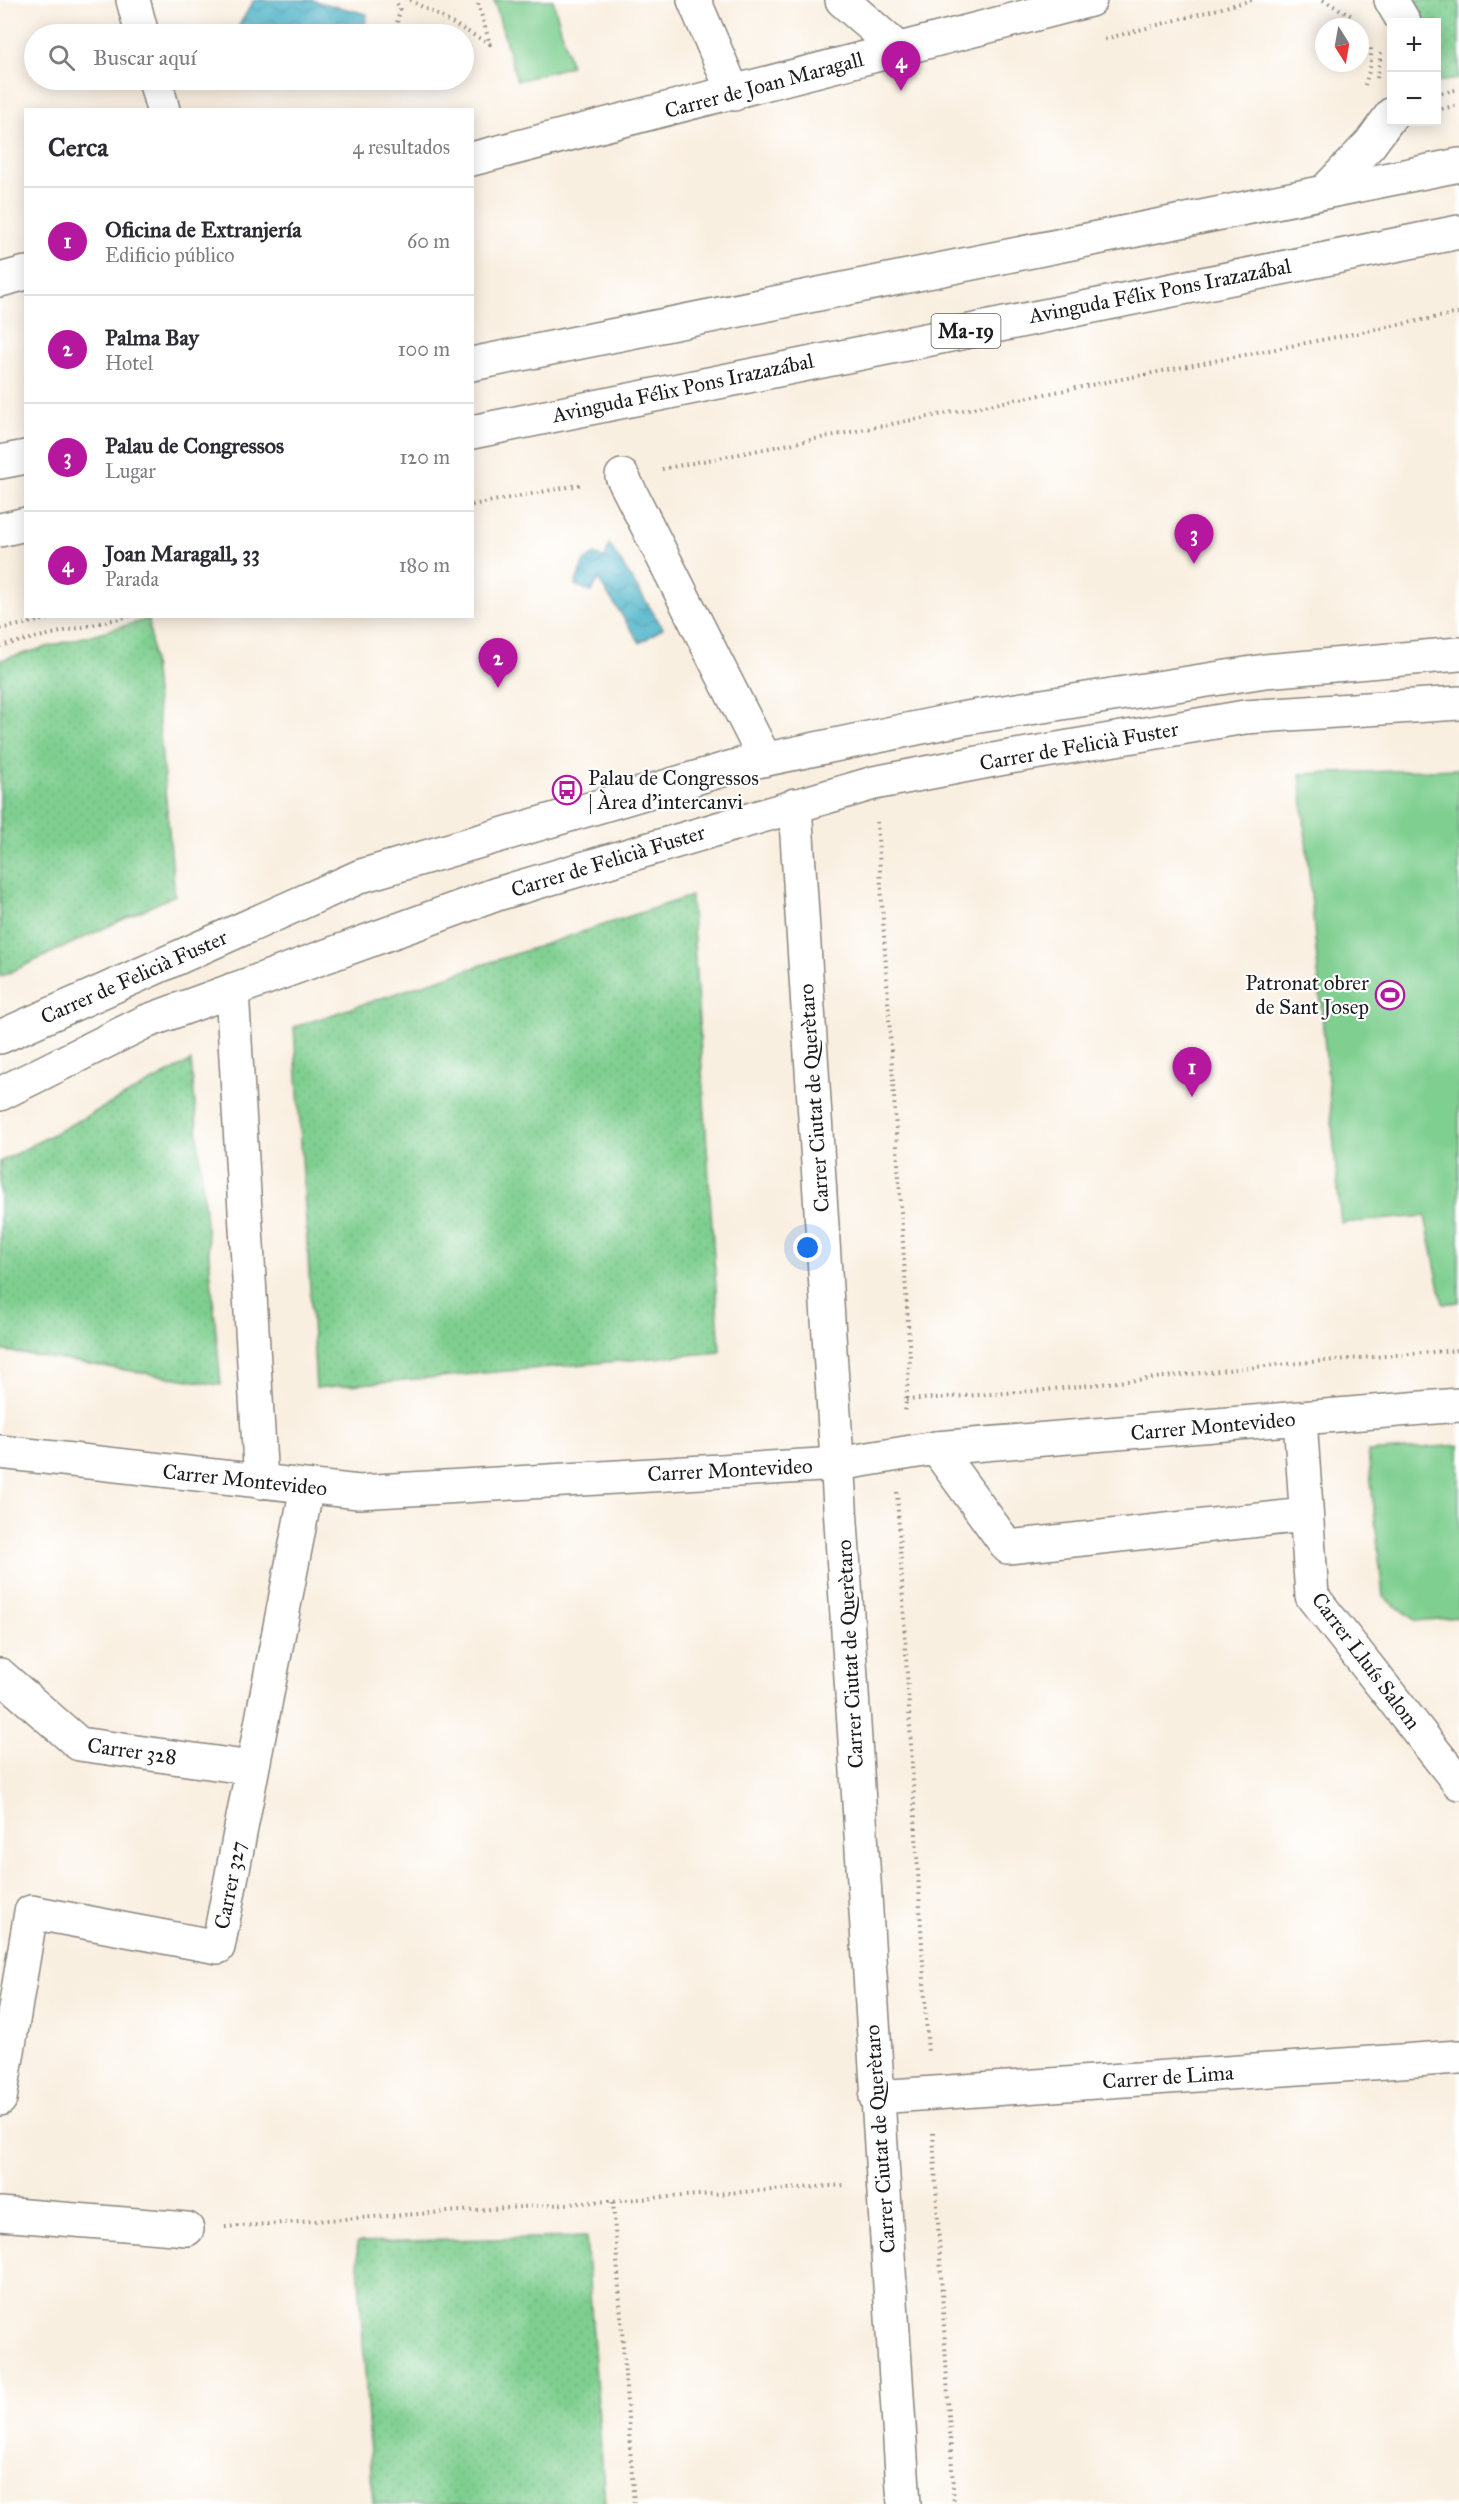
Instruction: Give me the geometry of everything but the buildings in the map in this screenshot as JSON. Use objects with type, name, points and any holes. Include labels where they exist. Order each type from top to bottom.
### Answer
[{"type":"main road","points":[[133,0],[139,24]]},
{"type":"main road","points":[[694,0],[734,94]]},
{"type":"main road","points":[[842,0],[899,50]]},
{"type":"main road","name":"Carrer de Joan Maragall","points":[[474,159],[734,94],[1090,0]]},
{"type":"main road","points":[[1390,0],[1401,18]]},
{"type":"main road","points":[[158,90],[163,108]]},
{"type":"main road","points":[[1327,189],[1370,144],[1387,121]]},
{"type":"main road","points":[[474,364],[1327,189],[1459,165]]},
{"type":"main road","name":"Avinguda Félix Pons Irazazábal","points":[[474,432],[1459,232]]},
{"type":"main road","points":[[0,280],[24,274]]},
{"type":"main road","points":[[0,462],[24,457]]},
{"type":"main road","points":[[622,476],[765,759]]},
{"type":"main road","points":[[0,530],[24,524]]},
{"type":"main road","name":"Carrer de Felicià Fuster","points":[[0,1037],[361,876],[765,759],[960,719],[1265,671],[1459,654]]},
{"type":"main road","name":"Carrer de Felicià Fuster","points":[[0,1094],[145,1022],[496,894],[874,783],[1004,758],[1245,717],[1459,703]]},
{"type":"main road","name":"Carrer Ciutat de Querètaro","points":[[795,805],[876,2097],[901,2430],[904,2504]]},
{"type":"main road","points":[[232,990],[261,1482]]},
{"type":"main road","name":"Carrer Montevideo","points":[[0,1452],[358,1492],[838,1464],[936,1448],[1459,1405]]},
{"type":"main road","name":"Carrer Lluís Salom","points":[[1300,1419],[1312,1596],[1459,1783]]},
{"type":"main road","points":[[936,1448],[1008,1547],[1305,1515]]},
{"type":"main road","name":"Carrer 327","points":[[1,2082],[31,1912],[218,1947],[307,1487]]},
{"type":"main road","name":"Carrer 328","points":[[0,1675],[79,1744],[252,1768]]},
{"type":"main road","name":"Carrer de Lima","points":[[876,2097],[1459,2057]]},
{"type":"main road","points":[[0,2214],[187,2229]]},
{"type":"path","points":[[396,0],[400,9],[396,24]]},
{"type":"path","points":[[410,0],[453,24]]},
{"type":"path","points":[[474,36],[489,44],[477,0]]},
{"type":"path","points":[[1105,39],[1252,0]]},
{"type":"path","points":[[1323,0],[1338,6],[1354,18]]},
{"type":"path","points":[[1363,93],[1371,65],[1370,37]]},
{"type":"path","points":[[1441,93],[1459,89]]},
{"type":"path","points":[[1441,109],[1459,105]]},
{"type":"path","points":[[474,505],[1459,313]]},
{"type":"path","points":[[0,629],[52,618]]},
{"type":"path","points":[[0,646],[121,618]]},
{"type":"path","points":[[874,783],[910,1345],[903,1452],[897,1494],[954,2504]]},
{"type":"path","points":[[906,1400],[1035,1391],[1274,1365],[1459,1350]]},
{"type":"path","points":[[187,2229],[613,2202],[882,2182]]},
{"type":"path","points":[[613,2202],[634,2504]]},
{"type":"green space","points":[[494,0],[553,0],[571,66],[517,81]]},
{"type":"green space","points":[[1415,0],[1459,0],[1459,79],[1441,81],[1441,18],[1422,18]]},
{"type":"green space","points":[[149,619],[175,895],[0,977],[0,660]]},
{"type":"green space","name":"Patronat obrer de Sant Josep","points":[[1459,769],[1459,1302],[1443,1304],[1425,1216],[1341,1223],[1300,774]]},
{"type":"green space","points":[[691,896],[720,1352],[316,1388],[294,1027]]},
{"type":"green space","points":[[191,1061],[221,1385],[0,1350],[0,1162]]},
{"type":"green space","points":[[1459,1445],[1459,1617],[1417,1621],[1383,1597],[1368,1452]]},
{"type":"green space","points":[[586,2237],[605,2504],[373,2504],[357,2242]]},
{"type":"water","points":[[254,0],[311,0],[367,14],[365,24],[240,24]]},
{"type":"water","points":[[609,544],[663,628],[640,643],[598,579],[592,592],[575,585],[584,561],[594,554],[605,559]]},
{"type":"place","name":"Joan Maragall, 33","points":[[901,91]]},
{"type":"place","name":"Palau de Congressos","points":[[1194,564]]},
{"type":"place","name":"Palma Bay","points":[[498,688]]},
{"type":"place","name":"Palau de Congressos | Àrea d'intercanvi","points":[[567,790]]},
{"type":"place","name":"Patronat obrer de Sant Josep","points":[[1390,995]]},
{"type":"place","name":"Oficina de Extranjería","points":[[1192,1097]]}]
